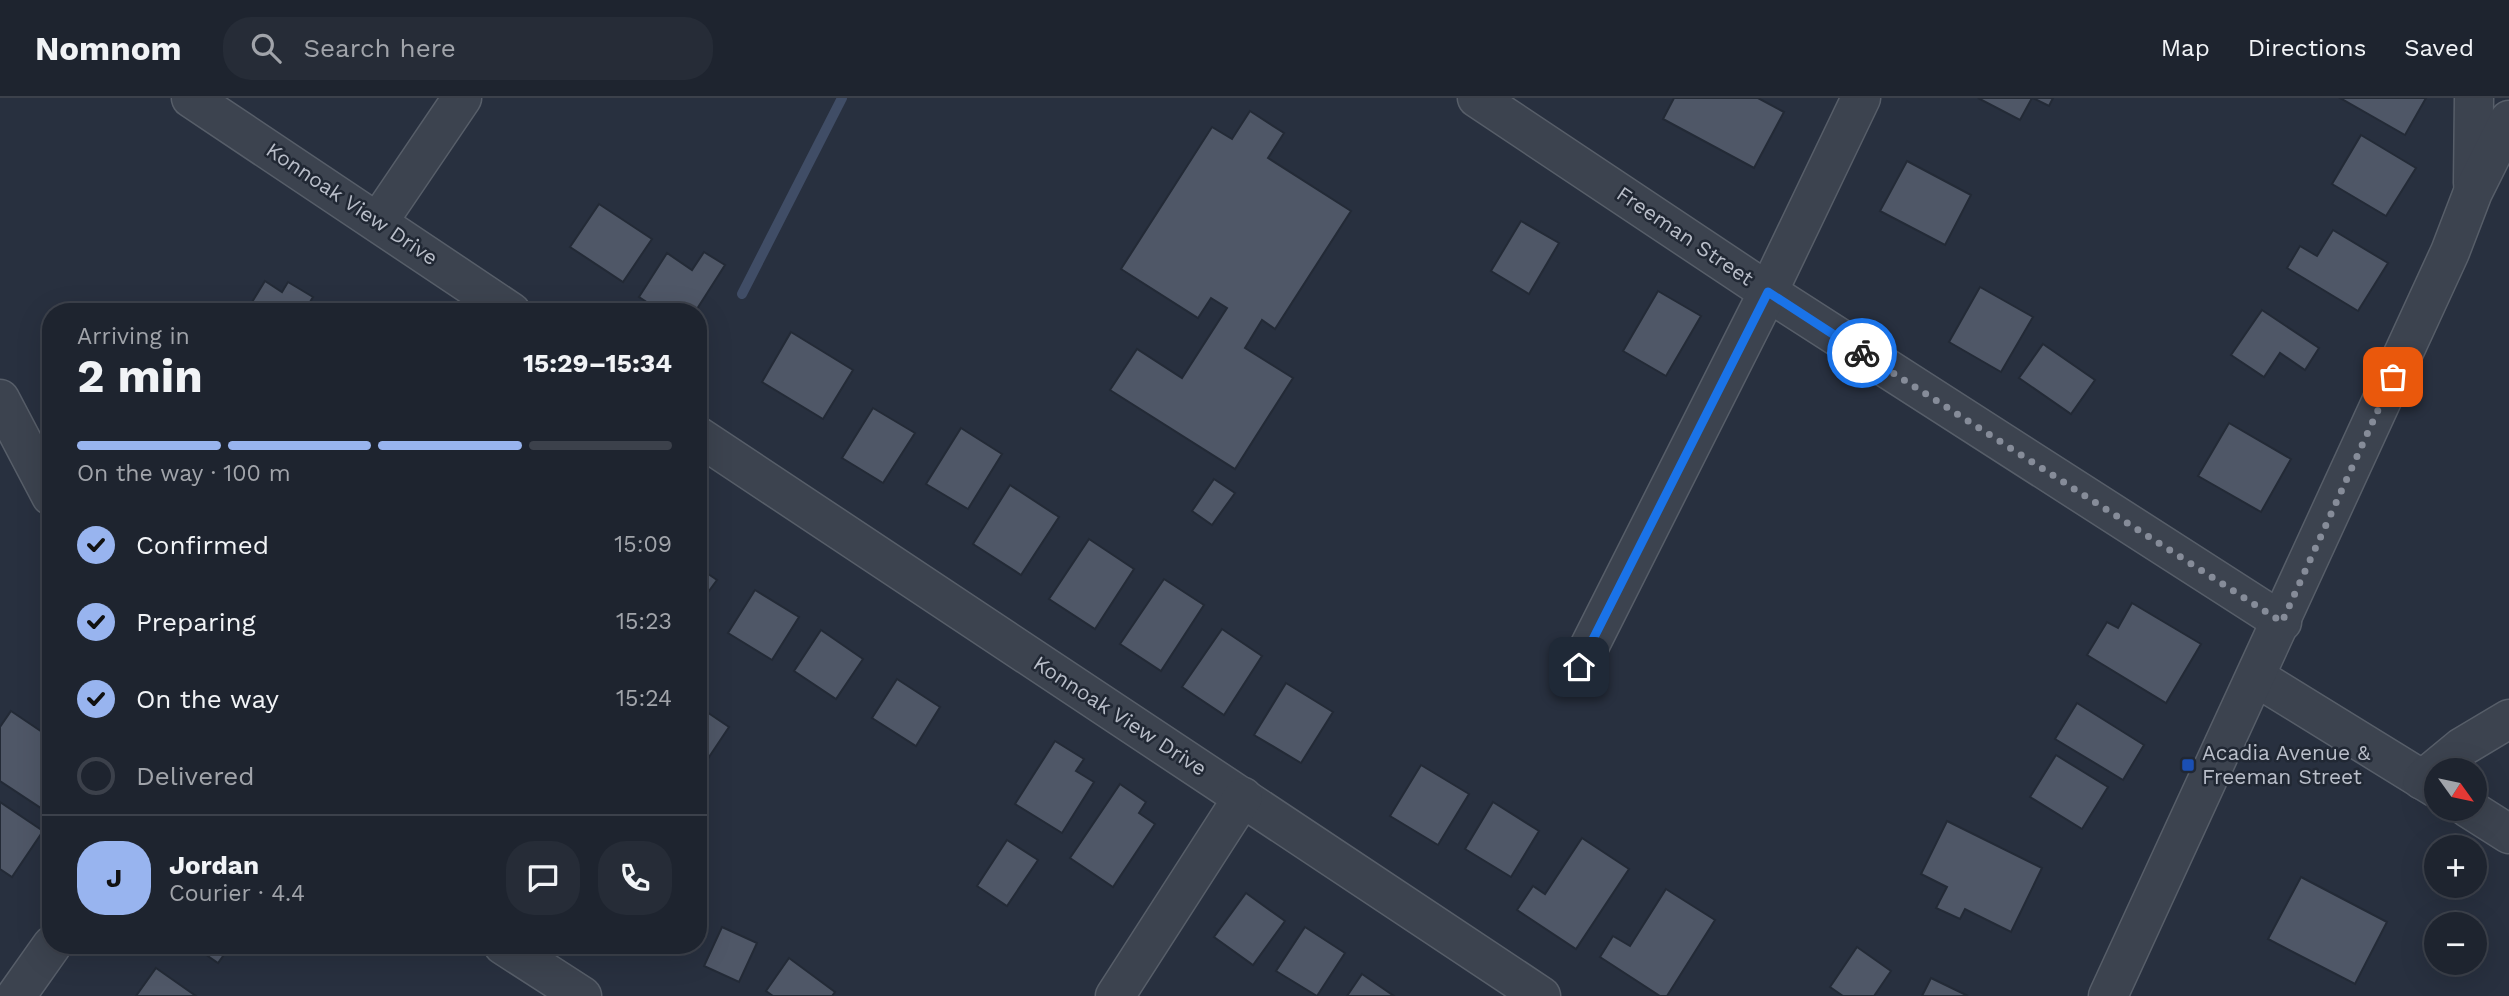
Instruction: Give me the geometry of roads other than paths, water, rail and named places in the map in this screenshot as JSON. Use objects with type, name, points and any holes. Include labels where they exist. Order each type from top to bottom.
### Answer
[{"type":"street","name":"Konnoak View Drive","points":[[191,98],[498,303]]},
{"type":"street","points":[[378,222],[462,98]]},
{"type":"street","name":"Freeman Street","points":[[1477,98],[1768,292],[2282,622]]},
{"type":"street","points":[[1579,667],[1768,292],[1861,98]]},
{"type":"street","points":[[2473,192],[2474,98]]},
{"type":"street","points":[[2108,996],[2450,252],[2473,192],[2509,121]]},
{"type":"street","points":[[0,399],[42,479]]},
{"type":"street","name":"Konnoak View Drive","points":[[707,442],[1541,996]]},
{"type":"street","points":[[2256,677],[2424,781]]},
{"type":"street","points":[[2452,758],[2462,747],[2509,719]]},
{"type":"street","points":[[1115,996],[1243,797]]},
{"type":"street","points":[[2487,820],[2509,834]]},
{"type":"street","points":[[16,996],[46,954]]},
{"type":"street","points":[[517,954],[582,996]]},
{"type":"waterway","points":[[742,294],[842,98]]},
{"type":"place","name":"Acadia Avenue & Freeman Street","points":[[2188,765]]}]
